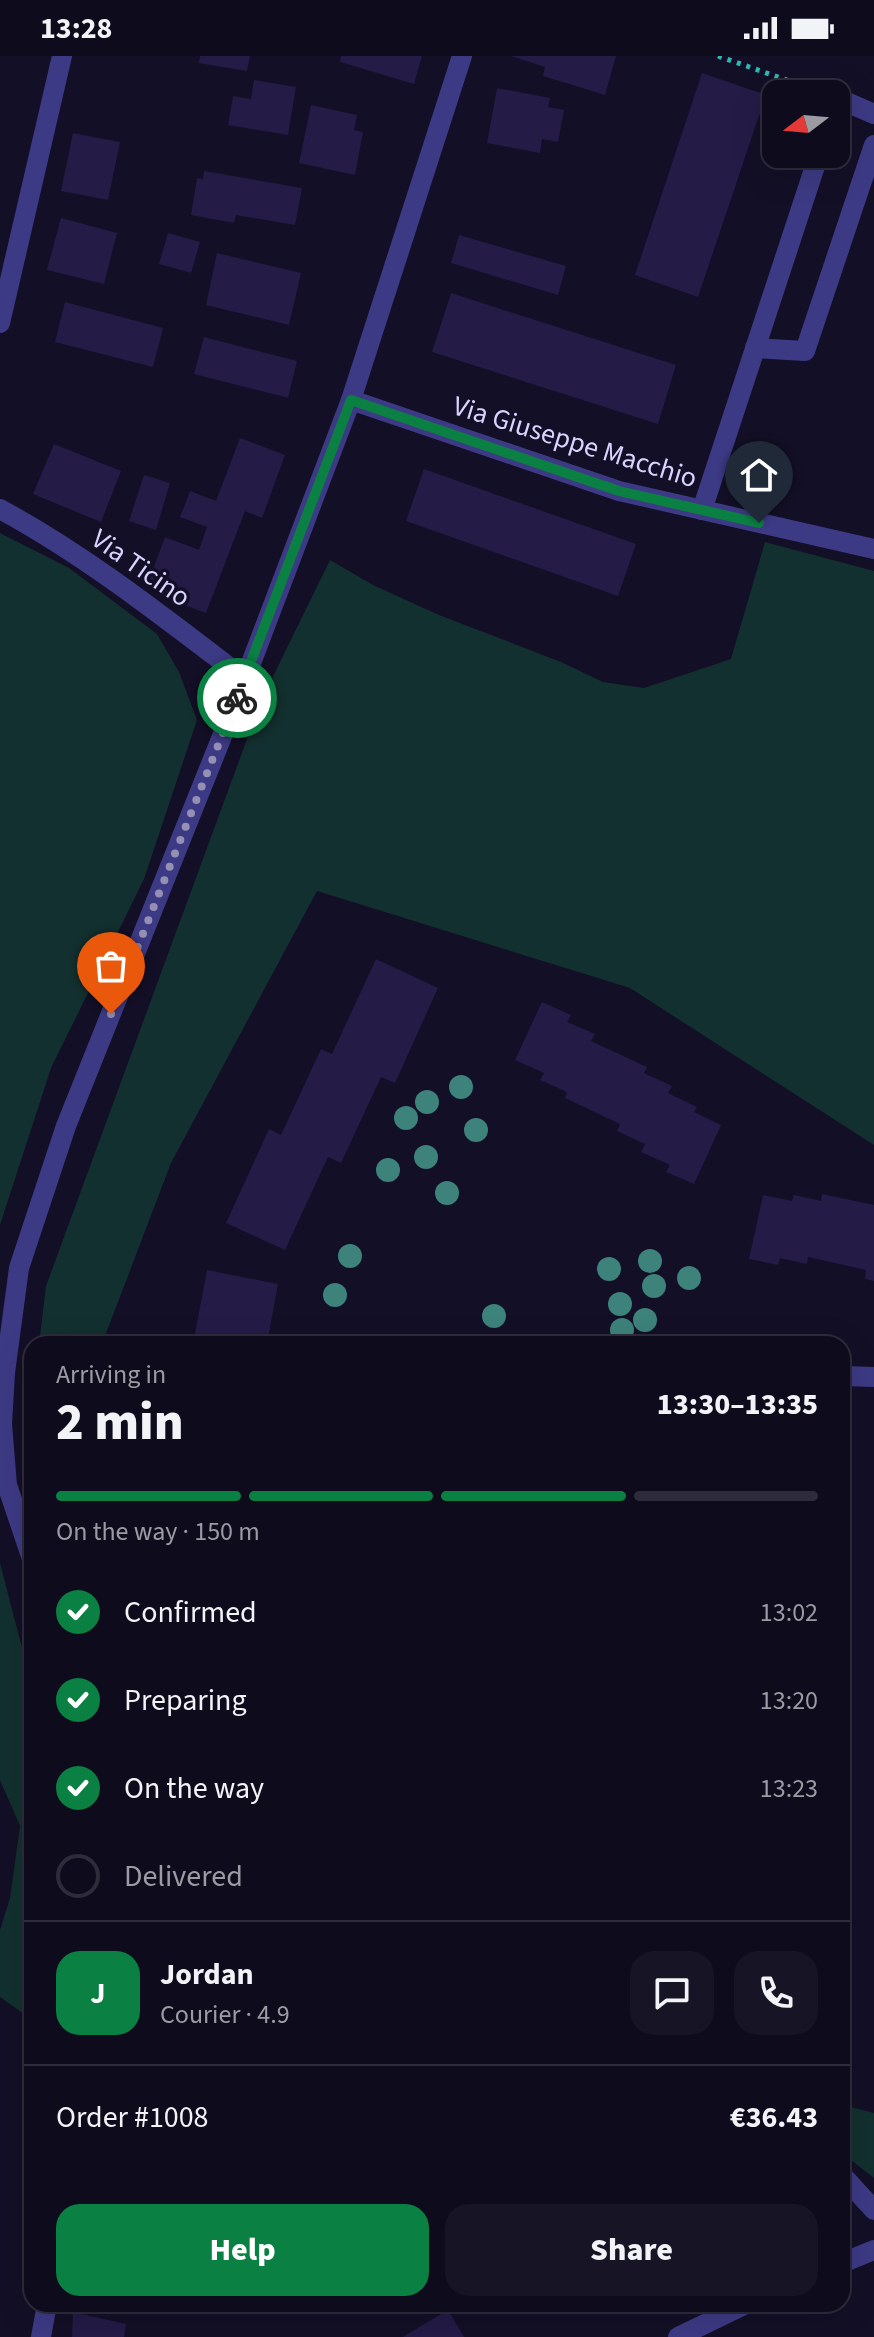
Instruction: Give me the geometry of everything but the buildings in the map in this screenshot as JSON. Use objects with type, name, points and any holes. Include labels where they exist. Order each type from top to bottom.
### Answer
[{"type":"street","points":[[0,323],[62,56]]},
{"type":"street","points":[[24,1535],[7,1485],[2,1424],[5,1373],[19,1268],[66,1126],[245,679],[351,400],[462,56]]},
{"type":"street","points":[[850,105],[874,114]]},
{"type":"street","points":[[755,348],[805,351],[874,145]]},
{"type":"street","name":"Via Giuseppe Macchio","points":[[351,400],[619,491],[702,510],[814,168]]},
{"type":"street","name":"Via Ticino","points":[[0,509],[47,536],[173,624],[245,679]]},
{"type":"street","points":[[702,510],[874,549]]},
{"type":"street","points":[[850,1376],[874,1377]]},
{"type":"street","points":[[850,2184],[874,2210]]},
{"type":"street","points":[[850,2260],[874,2250]]},
{"type":"street","points":[[41,2337],[46,2312]]},
{"type":"street","points":[[678,2337],[730,2312]]},
{"type":"path","points":[[718,56],[784,80]]},
{"type":"green space","points":[[0,533],[69,568],[157,634],[179,672],[197,720],[144,879],[51,1068],[0,1225]]},
{"type":"green space","points":[[765,542],[874,571],[874,1145],[630,988],[317,891],[171,1163],[105,1336],[40,1336],[46,1286],[261,701],[330,560],[373,585],[439,615],[561,662],[603,682],[644,688],[731,659]]},
{"type":"green space","points":[[0,1563],[24,1655],[24,2014],[0,1997],[0,1930],[10,1898],[20,1826],[0,1780]]},
{"type":"green space","points":[[850,2107],[874,2113],[874,2178],[850,2159]]},
{"type":"way so far","points":[[111,1014],[237,698]]},
{"type":"route","points":[[237,698],[351,400],[619,491],[759,523]]}]
